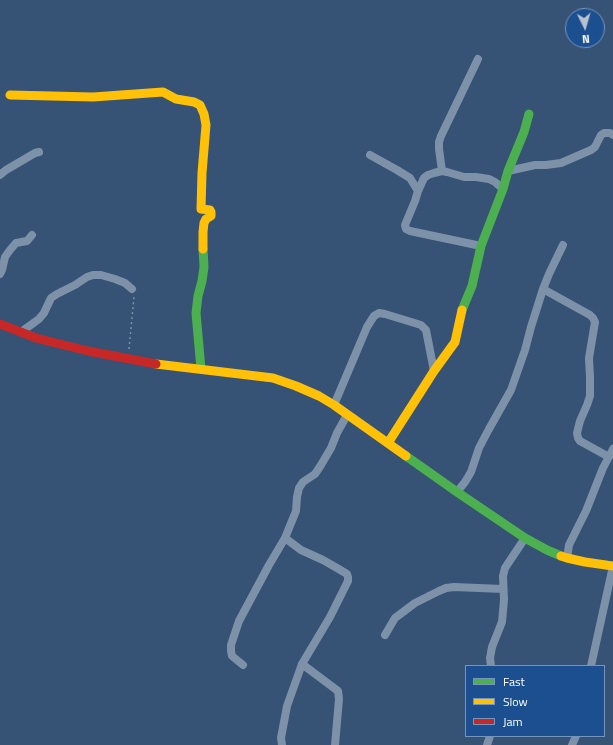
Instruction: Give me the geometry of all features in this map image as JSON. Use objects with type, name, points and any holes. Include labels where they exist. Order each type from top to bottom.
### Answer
[{"type":"street","points":[[442,171],[439,142],[478,59]]},
{"type":"street","points":[[10,95],[93,97],[162,92],[176,99],[194,102],[200,105],[204,114],[206,125],[202,172],[201,209],[210,210],[211,212],[211,216],[206,219],[204,223],[204,267],[196,313],[201,369]]},
{"type":"street","points":[[388,443],[434,370],[455,342],[462,311],[472,286],[481,246],[503,189],[508,171],[524,132],[529,114]]},
{"type":"street","points":[[508,171],[535,165],[562,163],[591,150],[595,147],[601,135],[604,133],[613,134]]},
{"type":"street","points":[[0,175],[6,170],[39,152]]},
{"type":"street","points":[[370,155],[410,178],[418,191]]},
{"type":"street","points":[[481,246],[410,231],[406,229],[405,225],[424,178],[434,172],[442,171],[464,177],[489,179],[503,189]]},
{"type":"street","points":[[410,178],[424,178]]},
{"type":"street","points":[[0,274],[5,258],[10,250],[16,244],[27,241],[32,236]]},
{"type":"street","points":[[457,492],[471,472],[479,448],[511,390],[543,289],[563,245]]},
{"type":"street","points":[[21,332],[39,319],[52,298],[93,274],[115,279],[125,283],[132,289]]},
{"type":"street","points":[[543,289],[590,315],[595,322],[589,358],[590,396],[580,421],[578,438],[580,442],[609,457]]},
{"type":"street","points":[[334,405],[367,327],[374,316],[379,313],[420,325],[426,330],[434,370]]},
{"type":"street","points":[[0,324],[36,338],[128,359],[273,378],[319,396],[525,538],[547,550],[567,558],[613,566],[591,665]]},
{"type":"street","points":[[243,666],[232,656],[231,651],[231,645],[239,621],[285,538],[296,511],[296,497],[299,488],[303,482],[315,474],[321,465],[347,415]]},
{"type":"street","points":[[567,558],[569,544],[586,511],[603,468],[613,449]]},
{"type":"street","points":[[282,745],[281,738],[287,706],[302,664],[330,617],[348,581],[347,574],[323,560],[301,550],[285,538]]},
{"type":"street","points":[[492,665],[490,658],[492,647],[502,622],[504,600],[503,576],[505,568],[525,538]]},
{"type":"street","points":[[385,635],[395,618],[415,603],[446,588],[503,589]]},
{"type":"street","points":[[302,664],[338,691],[339,699],[335,745]]},
{"type":"path","points":[[128,359],[134,297],[132,289]]},
{"type":"traffic: fast","points":[[462,310],[472,286],[481,246],[503,189],[508,171],[524,132],[529,114]]},
{"type":"traffic: fast","points":[[201,369],[196,313],[204,267],[203,249]]},
{"type":"traffic: fast","points":[[406,456],[525,538],[561,556]]},
{"type":"traffic: slow","points":[[10,95],[93,97],[163,92],[176,99],[194,102],[200,105],[204,114],[206,125],[201,209],[210,210],[211,212],[211,216],[206,219],[204,223],[203,249]]},
{"type":"traffic: slow","points":[[388,443],[434,371],[455,342],[462,310]]},
{"type":"traffic: slow","points":[[156,364],[273,378],[296,386],[319,396],[334,405],[406,456]]},
{"type":"traffic: slow","points":[[561,556],[585,562],[613,566]]},
{"type":"traffic: jam","points":[[0,324],[36,338],[88,351],[156,364]]}]
